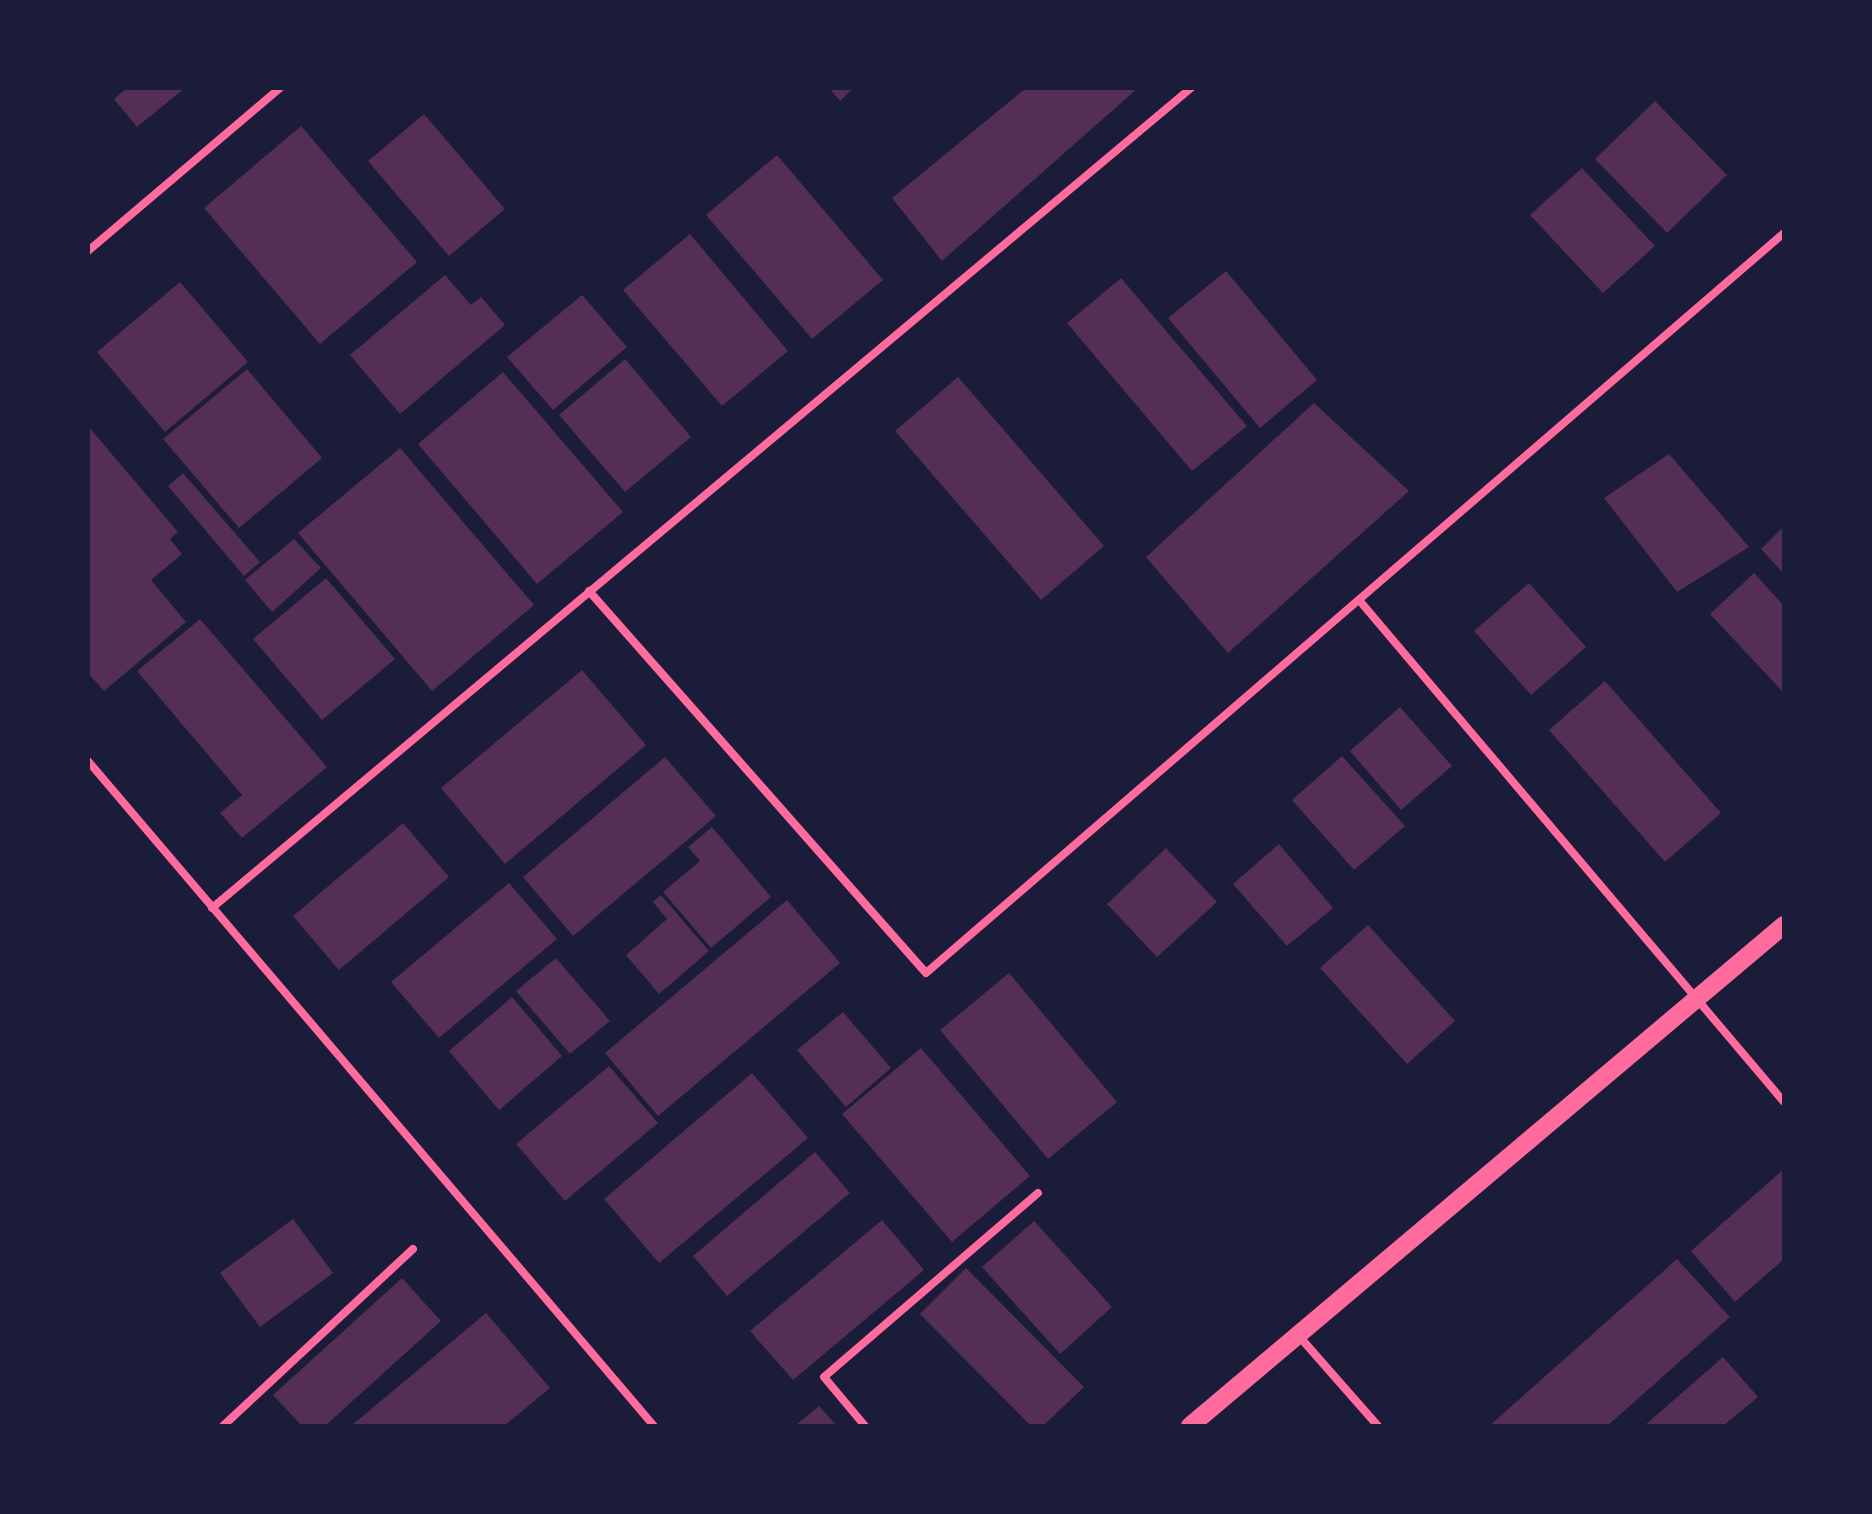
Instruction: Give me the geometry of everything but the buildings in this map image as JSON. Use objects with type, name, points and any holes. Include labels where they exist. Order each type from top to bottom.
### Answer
[{"type":"street","points":[[1190,1426],[1784,925]]},
{"type":"lane","points":[[88,252],[280,88]]},
{"type":"lane","points":[[212,908],[1191,88]]},
{"type":"lane","points":[[589,591],[926,973],[1784,233]]},
{"type":"lane","points":[[1359,600],[1784,1102]]},
{"type":"lane","points":[[88,762],[654,1426]]},
{"type":"lane","points":[[865,1426],[824,1377],[1038,1193]]},
{"type":"lane","points":[[223,1426],[413,1249]]},
{"type":"lane","points":[[1298,1335],[1378,1426]]}]
